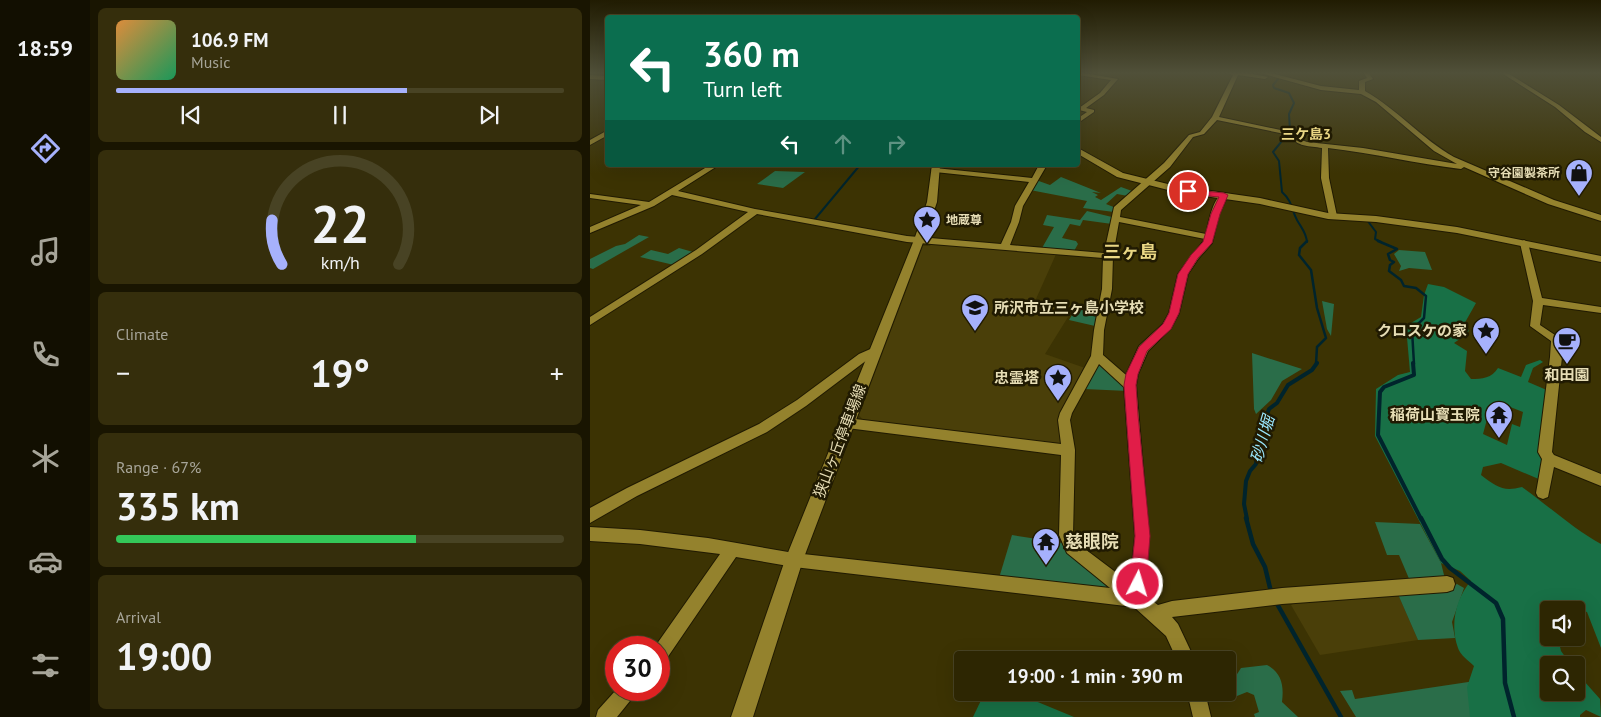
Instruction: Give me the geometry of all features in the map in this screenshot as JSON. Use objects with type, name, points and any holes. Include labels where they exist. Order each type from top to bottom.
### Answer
[{"type":"street","points":[[1080,120],[1092,112],[1081,109],[1086,105]]},
{"type":"street","points":[[1182,651],[1172,630],[1156,614],[1079,554],[1068,541],[1065,528],[1068,450],[1064,420],[1097,356],[1099,330],[1107,289],[1108,256],[1117,208],[1167,165],[1191,136],[1202,133],[1215,118],[1221,105]]},
{"type":"street","points":[[1383,105],[1436,150],[1468,168],[1551,202],[1601,218]]},
{"type":"street","points":[[1556,105],[1601,140]]},
{"type":"street","points":[[1215,118],[1293,134],[1300,142],[1369,151],[1429,164],[1468,168]]},
{"type":"street","points":[[590,143],[605,134]]},
{"type":"street","points":[[1325,146],[1325,178],[1333,216]]},
{"type":"street","points":[[1080,152],[1120,175],[1192,192],[1224,195],[1311,213],[1396,221],[1524,243],[1601,259]]},
{"type":"street","points":[[590,230],[651,204],[712,167]]},
{"type":"street","points":[[936,167],[1034,180]]},
{"type":"street","name":"狭山ヶ丘停車場線","points":[[742,717],[794,560],[919,240],[932,202],[936,167]]},
{"type":"street","points":[[1005,246],[1015,222],[1019,206],[1043,167]]},
{"type":"street","points":[[671,192],[755,210],[919,240],[1108,256]]},
{"type":"street","points":[[1136,600],[1142,536],[1130,385],[1132,374],[1143,349],[1167,326],[1174,313],[1183,274],[1194,257],[1208,243],[1216,214],[1224,195]]},
{"type":"street","points":[[590,196],[651,204]]},
{"type":"street","points":[[590,322],[699,252],[755,210]]},
{"type":"street","points":[[1116,219],[1209,236]]},
{"type":"street","points":[[1524,243],[1538,301],[1535,326],[1556,339],[1556,357],[1545,452],[1549,459],[1601,480]]},
{"type":"street","points":[[1538,301],[1601,310]]},
{"type":"street","points":[[590,516],[617,499],[730,446],[765,427],[863,357],[875,351]]},
{"type":"street","points":[[1097,356],[1130,385]]},
{"type":"street","points":[[847,423],[1068,450]]},
{"type":"street","points":[[1543,493],[1549,459]]},
{"type":"street","points":[[590,534],[640,537],[733,549],[794,560],[1136,600]]},
{"type":"street","points":[[670,639],[733,549]]},
{"type":"street","points":[[1156,614],[1172,609],[1274,597],[1447,584]]},
{"type":"street","points":[[604,717],[618,701]]},
{"type":"street","points":[[1198,701],[1202,717]]},
{"type":"shaded area","name":"所沢市立三ヶ島小学校","points":[[932,242],[1057,252],[1036,299],[1073,309],[1045,354],[1088,369],[1060,416],[1063,442],[1058,445],[863,420],[859,415],[923,246],[930,246]]},
{"type":"shaded area","points":[[1397,592],[1418,640],[1320,655],[1291,605],[1301,600]]},
{"type":"green space","points":[[775,171],[805,172],[783,188],[757,184]]},
{"type":"green space","points":[[1061,177],[1101,193],[1092,192],[1098,195],[1095,197],[1101,200],[1121,187],[1132,191],[1128,196],[1117,194],[1106,204],[1116,208],[1114,212],[1083,208],[1087,201],[1030,190],[1036,180],[1050,185]]},
{"type":"green space","points":[[1087,211],[1112,217],[1112,224],[1083,220],[1080,226],[1070,224],[1062,238],[1076,241],[1078,244],[1074,251],[1042,248],[1054,227],[1043,225],[1047,215],[1080,220]]},
{"type":"green space","points":[[639,235],[649,237],[593,269],[590,268],[590,259],[616,246],[625,244]]},
{"type":"green space","points":[[679,248],[693,252],[674,265],[640,257],[651,250],[668,254]]},
{"type":"green space","points":[[1399,250],[1425,252],[1432,270],[1409,268],[1399,271],[1401,266],[1394,254]]},
{"type":"green space","points":[[1428,284],[1444,287],[1476,303],[1463,326],[1469,330],[1467,334],[1454,343],[1467,351],[1465,371],[1471,379],[1486,377],[1493,374],[1498,368],[1521,377],[1526,365],[1540,360],[1543,362],[1533,368],[1528,382],[1549,391],[1541,480],[1501,463],[1483,467],[1481,475],[1491,483],[1505,489],[1522,487],[1570,524],[1601,544],[1601,648],[1587,612],[1585,612],[1585,601],[1540,601],[1540,646],[1560,646],[1565,656],[1540,656],[1540,701],[1585,701],[1585,682],[1600,699],[1601,717],[1586,710],[1580,717],[1470,717],[1467,687],[1474,666],[1459,651],[1454,631],[1454,622],[1461,596],[1471,581],[1460,571],[1441,563],[1375,436],[1376,389],[1398,375],[1410,372],[1406,326],[1421,317],[1424,295]],"holes":[[[1500,403],[1523,412],[1520,427],[1512,424],[1507,445],[1483,434],[1489,412],[1497,415]]]},
{"type":"green space","points":[[1322,301],[1334,304],[1331,336],[1327,329]]},
{"type":"green space","points":[[1076,308],[1098,314],[1095,326],[1069,320]]},
{"type":"green space","points":[[1252,353],[1302,369],[1282,381],[1271,400],[1256,414],[1254,409]]},
{"type":"green space","points":[[1097,363],[1102,363],[1128,391],[1084,389]]},
{"type":"green space","points":[[1375,522],[1420,524],[1441,563],[1445,579],[1410,581],[1399,555],[1387,555]]},
{"type":"green space","points":[[1012,535],[1063,543],[1117,592],[999,578]]},
{"type":"green space","points":[[1457,584],[1464,588],[1452,622],[1455,638],[1418,640],[1397,592],[1451,587]]},
{"type":"green space","points":[[1267,665],[1272,668],[1281,680],[1282,702],[1298,717],[1255,717],[1254,714],[1259,712],[1254,695],[1247,692],[1237,696],[1236,693],[1236,676],[1241,668]]},
{"type":"green space","points":[[1475,681],[1470,717],[1356,717],[1340,691],[1352,690],[1355,699]]},
{"type":"green space","points":[[981,701],[1035,701],[1074,717],[973,717]]},
{"type":"waterway","name":"砂川堀","points":[[1293,105],[1289,114],[1290,131],[1273,152],[1279,161],[1282,192],[1290,202],[1295,216],[1305,233],[1307,241]]},
{"type":"waterway","points":[[815,219],[858,167]]},
{"type":"waterway","points":[[1367,220],[1376,232],[1375,239],[1381,242]]},
{"type":"waterway","name":"砂川堀","points":[[1307,241],[1300,248],[1299,255],[1311,270],[1317,308],[1326,338],[1317,347],[1316,364]]},
{"type":"waterway","points":[[1378,241],[1397,249],[1388,254],[1390,260],[1394,262],[1390,265],[1389,271],[1401,280],[1404,286],[1416,288],[1426,296],[1424,318],[1412,330],[1414,364]]},
{"type":"waterway","name":"砂川堀","points":[[1247,519],[1244,504],[1246,481],[1250,471],[1256,464],[1258,446],[1264,439],[1266,417],[1269,409],[1277,403],[1288,385],[1312,370],[1317,363]]},
{"type":"waterway","points":[[1413,363],[1414,375],[1384,387],[1380,392],[1378,435],[1421,519]]},
{"type":"waterway","name":"砂川堀","points":[[1246,518],[1253,544],[1265,567],[1271,592]]},
{"type":"waterway","points":[[1421,518],[1442,559],[1450,568],[1496,603],[1503,619],[1505,683],[1514,717]]},
{"type":"waterway","name":"砂川堀","points":[[1276,602],[1341,717]]},
{"type":"place","name":"守谷園製茶所","points":[[1579,197]]},
{"type":"place","name":"地蔵尊","points":[[927,244]]},
{"type":"place","name":"所沢市立三ヶ島小学校","points":[[975,332]]},
{"type":"place","name":"クロスケの家","points":[[1486,355]]},
{"type":"place","name":"和田園","points":[[1567,365]]},
{"type":"place","name":"忠霊塔","points":[[1058,402]]},
{"type":"place","name":"稲荷山寳玉院","points":[[1499,439]]},
{"type":"place","name":"慈眼院","points":[[1046,566]]},
{"type":"district","name":"三ケ島3","points":[[1306,134]]},
{"type":"district","name":"三ヶ島","points":[[1130,252]]},
{"type":"route","points":[[1138,584],[1142,536],[1130,385],[1132,374],[1143,349],[1167,326],[1174,313],[1183,274],[1194,257],[1208,243],[1216,214],[1224,195],[1188,191]]}]
